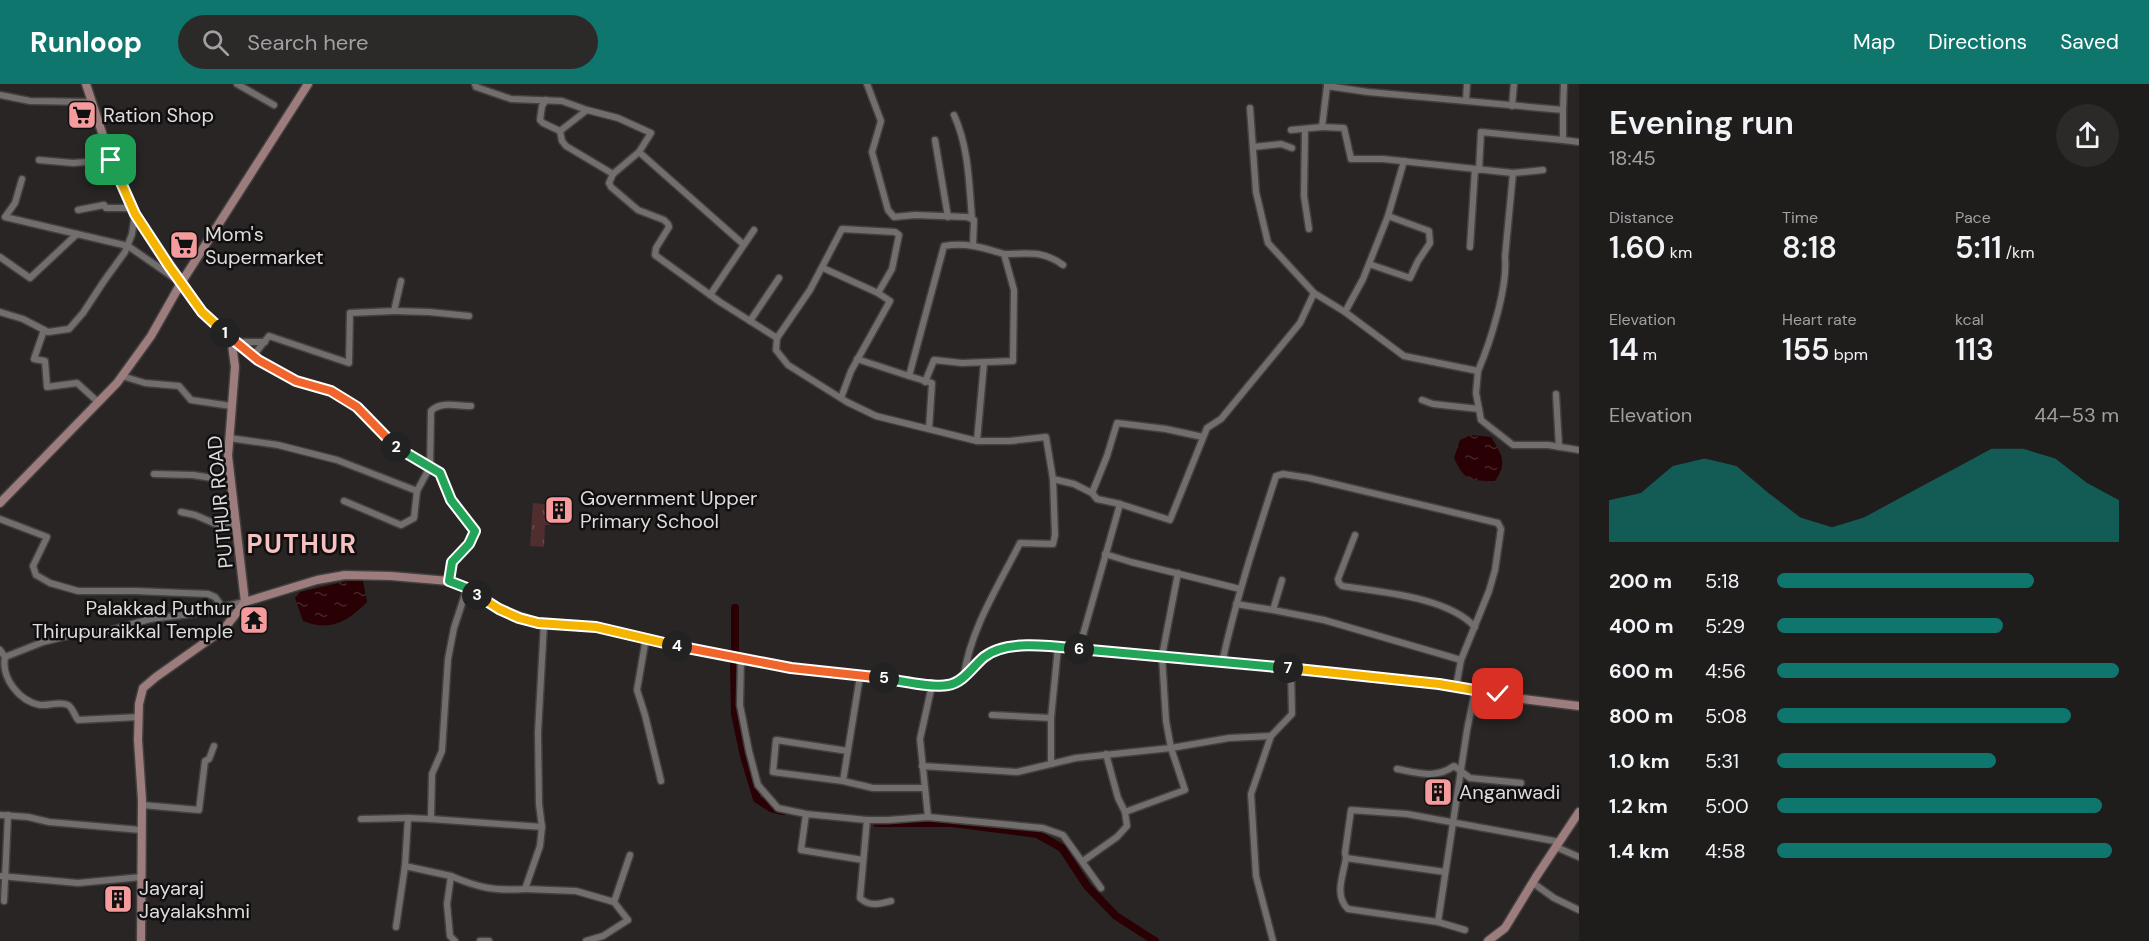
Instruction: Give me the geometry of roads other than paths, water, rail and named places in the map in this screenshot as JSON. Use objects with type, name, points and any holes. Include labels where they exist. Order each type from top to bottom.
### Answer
[{"type":"main road","points":[[86,84],[111,160],[134,211],[202,312],[233,340]]},
{"type":"main road","points":[[0,502],[122,376],[151,336],[181,283],[308,84]]},
{"type":"main road","name":"PUTHUR ROAD","points":[[233,340],[234,367],[228,456],[245,602]]},
{"type":"main road","points":[[141,941],[142,805],[139,769],[139,704],[143,688],[224,629],[245,602],[317,580],[345,575],[449,581],[467,588],[499,609],[519,618],[544,623],[596,627],[807,671],[932,685],[951,685],[994,650],[1008,647],[1058,647],[1456,687],[1579,706]]},
{"type":"main road","points":[[1488,941],[1505,928],[1579,812]]},
{"type":"street","points":[[237,84],[274,105]]},
{"type":"street","points":[[475,84],[476,87],[489,93],[511,99],[562,101],[618,118],[651,134],[639,152],[613,174],[609,183],[611,187],[638,210],[664,220],[668,224],[669,227],[656,248],[655,255],[710,295],[777,338]]},
{"type":"street","points":[[867,84],[881,121],[872,152],[888,210],[894,218],[915,215],[972,219]]},
{"type":"street","points":[[1368,92],[1369,84]]},
{"type":"street","points":[[1466,101],[1467,84]]},
{"type":"street","points":[[1512,106],[1514,84]]},
{"type":"street","points":[[1563,140],[1564,84]]},
{"type":"street","points":[[1322,128],[1327,85],[1368,92],[1563,110]]},
{"type":"street","points":[[0,95],[30,101],[92,102]]},
{"type":"street","points":[[546,100],[542,106],[540,120],[560,131]]},
{"type":"street","points":[[1250,108],[1256,192],[1269,243],[1314,293],[1345,312],[1404,356],[1478,371]]},
{"type":"street","points":[[560,131],[587,110]]},
{"type":"street","points":[[954,115],[962,132],[968,169],[972,219],[974,220],[973,245]]},
{"type":"street","points":[[1291,130],[1344,128],[1350,159],[1404,161],[1513,173],[1543,170]]},
{"type":"street","points":[[1305,129],[1304,196],[1309,229]]},
{"type":"street","points":[[560,131],[562,141],[566,146],[613,174]]},
{"type":"street","points":[[1470,247],[1481,132],[1579,142]]},
{"type":"street","points":[[935,140],[948,218]]},
{"type":"street","points":[[1253,147],[1281,144],[1292,148]]},
{"type":"street","points":[[639,152],[743,244]]},
{"type":"street","points":[[39,160],[73,163],[111,160]]},
{"type":"street","points":[[1345,312],[1369,264],[1388,216],[1404,161]]},
{"type":"street","points":[[1513,173],[1505,257],[1506,270],[1489,345],[1478,371],[1476,393],[1481,420],[1513,446],[1579,450]]},
{"type":"street","points":[[22,179],[15,203],[6,217],[128,246],[181,283]]},
{"type":"street","points":[[0,312],[23,319],[48,332],[69,329],[83,313],[128,246],[132,234],[134,211],[104,206],[78,210]]},
{"type":"street","points":[[1369,264],[1410,278],[1430,243],[1430,231],[1388,216]]},
{"type":"street","points":[[879,293],[892,269],[899,235],[895,232],[842,229],[823,268],[777,338],[776,350],[788,365],[841,398],[876,416],[977,441],[1010,441],[1046,437],[1053,479],[1055,534],[1053,544],[1020,543],[984,614],[966,662],[963,677]]},
{"type":"street","points":[[710,295],[754,230]]},
{"type":"street","points":[[0,257],[30,278],[77,234]]},
{"type":"street","points":[[909,376],[944,246],[973,245],[1004,254],[1042,254],[1051,256],[1063,265]]},
{"type":"street","points":[[926,381],[934,360],[984,363],[1014,361],[1014,290],[1004,254]]},
{"type":"street","points":[[823,268],[879,293],[890,301],[857,359],[841,398]]},
{"type":"street","points":[[750,321],[779,278]]},
{"type":"street","points":[[394,311],[401,280]]},
{"type":"street","points":[[1053,479],[1074,484],[1092,492],[1097,499],[1170,520],[1207,428],[1221,419],[1300,323],[1314,293]]},
{"type":"street","points":[[253,356],[269,336],[349,363],[350,313],[394,311],[469,316]]},
{"type":"street","points":[[44,330],[34,359],[45,361],[47,387],[77,383],[98,402]]},
{"type":"street","points":[[233,340],[265,342]]},
{"type":"street","points":[[233,340],[253,356],[296,381],[331,391],[357,407],[393,445],[440,473],[451,500],[475,531],[469,544],[452,562],[449,581]]},
{"type":"street","points":[[857,359],[932,383],[929,429]]},
{"type":"street","points":[[977,441],[984,363]]},
{"type":"street","points":[[122,376],[145,383],[179,386],[191,400],[231,406]]},
{"type":"street","points":[[1556,394],[1559,447]]},
{"type":"street","points":[[1422,400],[1433,404],[1479,409]]},
{"type":"street","points":[[344,501],[401,525],[414,518],[417,491],[430,467],[431,411],[434,407],[441,405],[471,406]]},
{"type":"street","points":[[1092,492],[1107,456],[1117,423],[1166,429],[1203,437]]},
{"type":"street","points":[[229,438],[278,445],[337,460],[417,491]]},
{"type":"street","points":[[154,474],[193,475],[231,481]]},
{"type":"street","points":[[1222,663],[1240,589],[1276,476],[1283,474],[1309,478],[1498,523],[1501,529],[1495,570],[1483,609],[1461,660],[1456,687]]},
{"type":"street","points":[[1079,649],[1120,504]]},
{"type":"street","points":[[182,512],[216,524],[237,526]]},
{"type":"street","points":[[0,519],[47,537],[33,566],[36,576],[50,583],[78,591],[208,594],[215,597],[223,608]]},
{"type":"street","points":[[1355,535],[1339,583],[1342,586],[1405,596],[1440,606],[1467,619],[1475,627]]},
{"type":"street","points":[[1105,554],[1240,589]]},
{"type":"street","points":[[1125,812],[1185,790],[1171,748],[1166,721],[1162,657],[1178,573]]},
{"type":"street","points":[[1273,610],[1282,580]]},
{"type":"street","points":[[431,819],[432,774],[442,751],[448,659],[454,628],[467,588]]},
{"type":"street","points":[[4,657],[67,636],[104,632],[150,619],[223,608],[245,602]]},
{"type":"street","points":[[1236,604],[1324,620],[1461,660]]},
{"type":"street","points":[[525,889],[540,846],[542,826],[539,804],[538,732],[544,623]]},
{"type":"street","points":[[646,638],[637,690],[661,781]]},
{"type":"street","points":[[1052,764],[1051,718],[1058,647]]},
{"type":"street","points":[[0,650],[4,657],[3,666],[6,677],[28,700],[41,705],[65,704],[72,708],[78,720],[139,717]]},
{"type":"street","points":[[741,658],[740,705],[749,751],[758,785],[778,808],[806,814],[867,819],[928,817],[1043,828],[1063,835],[1101,888]]},
{"type":"street","points":[[1273,941],[1256,876],[1251,794],[1271,736],[1292,714],[1291,669]]},
{"type":"street","points":[[843,780],[860,676]]},
{"type":"street","points":[[0,682],[6,677]]},
{"type":"street","points":[[928,817],[920,739],[932,685]]},
{"type":"street","points":[[1438,922],[1460,771],[1475,691]]},
{"type":"street","points":[[992,715],[1051,718]]},
{"type":"street","points":[[922,766],[1017,772],[1106,754],[1171,748],[1229,738],[1271,736]]},
{"type":"street","points":[[848,751],[776,740],[773,772],[843,780],[873,788],[925,788]]},
{"type":"street","points":[[142,805],[199,810],[205,761],[209,759],[214,746]]},
{"type":"street","points":[[1083,861],[1117,837],[1127,826],[1125,812],[1118,798],[1106,754]]},
{"type":"street","points":[[1397,769],[1437,774],[1446,772],[1454,766],[1470,778],[1521,783]]},
{"type":"street","points":[[1465,930],[1438,922],[1348,909],[1342,903],[1340,895],[1351,810],[1407,814],[1453,823],[1558,845],[1579,857]]},
{"type":"street","points":[[806,814],[801,850],[863,860]]},
{"type":"street","points":[[4,901],[4,815],[28,816],[49,822],[141,830]]},
{"type":"street","points":[[361,819],[408,818],[542,826]]},
{"type":"street","points":[[396,927],[405,866],[408,818]]},
{"type":"street","points":[[867,819],[861,900],[878,905],[891,901]]},
{"type":"street","points":[[614,902],[630,855]]},
{"type":"street","points":[[1346,858],[1445,872]]},
{"type":"street","points":[[405,866],[450,876],[478,887],[576,891],[614,902],[628,920],[603,936],[586,941]]},
{"type":"street","points":[[3,876],[78,883],[142,878]]},
{"type":"street","points":[[450,876],[447,916],[450,936],[455,941]]},
{"type":"street","points":[[1533,883],[1554,898],[1579,910]]},
{"type":"street","points":[[480,941],[489,941]]},
{"type":"water","points":[[1471,435],[1491,437],[1498,449],[1502,464],[1495,481],[1469,478],[1461,471],[1454,458],[1460,440]]},
{"type":"water","points":[[347,581],[363,581],[367,602],[360,609],[345,620],[330,625],[303,621],[295,598],[300,592]]},
{"type":"waterway","points":[[735,608],[735,650]]},
{"type":"waterway","points":[[734,663],[735,714],[744,756],[757,799],[771,808],[783,811]]},
{"type":"waterway","points":[[877,823],[952,823],[1037,834],[1062,848],[1087,886],[1116,916],[1155,941]]},
{"type":"place","name":"Ration Shop","points":[[82,115]]},
{"type":"place","name":"Mom's Supermarket","points":[[184,245]]},
{"type":"place","name":"Government Upper Primary School","points":[[559,510]]},
{"type":"place","name":"Palakkad Puthur Thirupuraikkal Temple","points":[[254,620]]},
{"type":"place","name":"Anganwadi","points":[[1438,792]]},
{"type":"place","name":"Jayaraj Jayalakshmi","points":[[118,899]]},
{"type":"district","name":"PUTHUR","points":[[302,544]]}]
